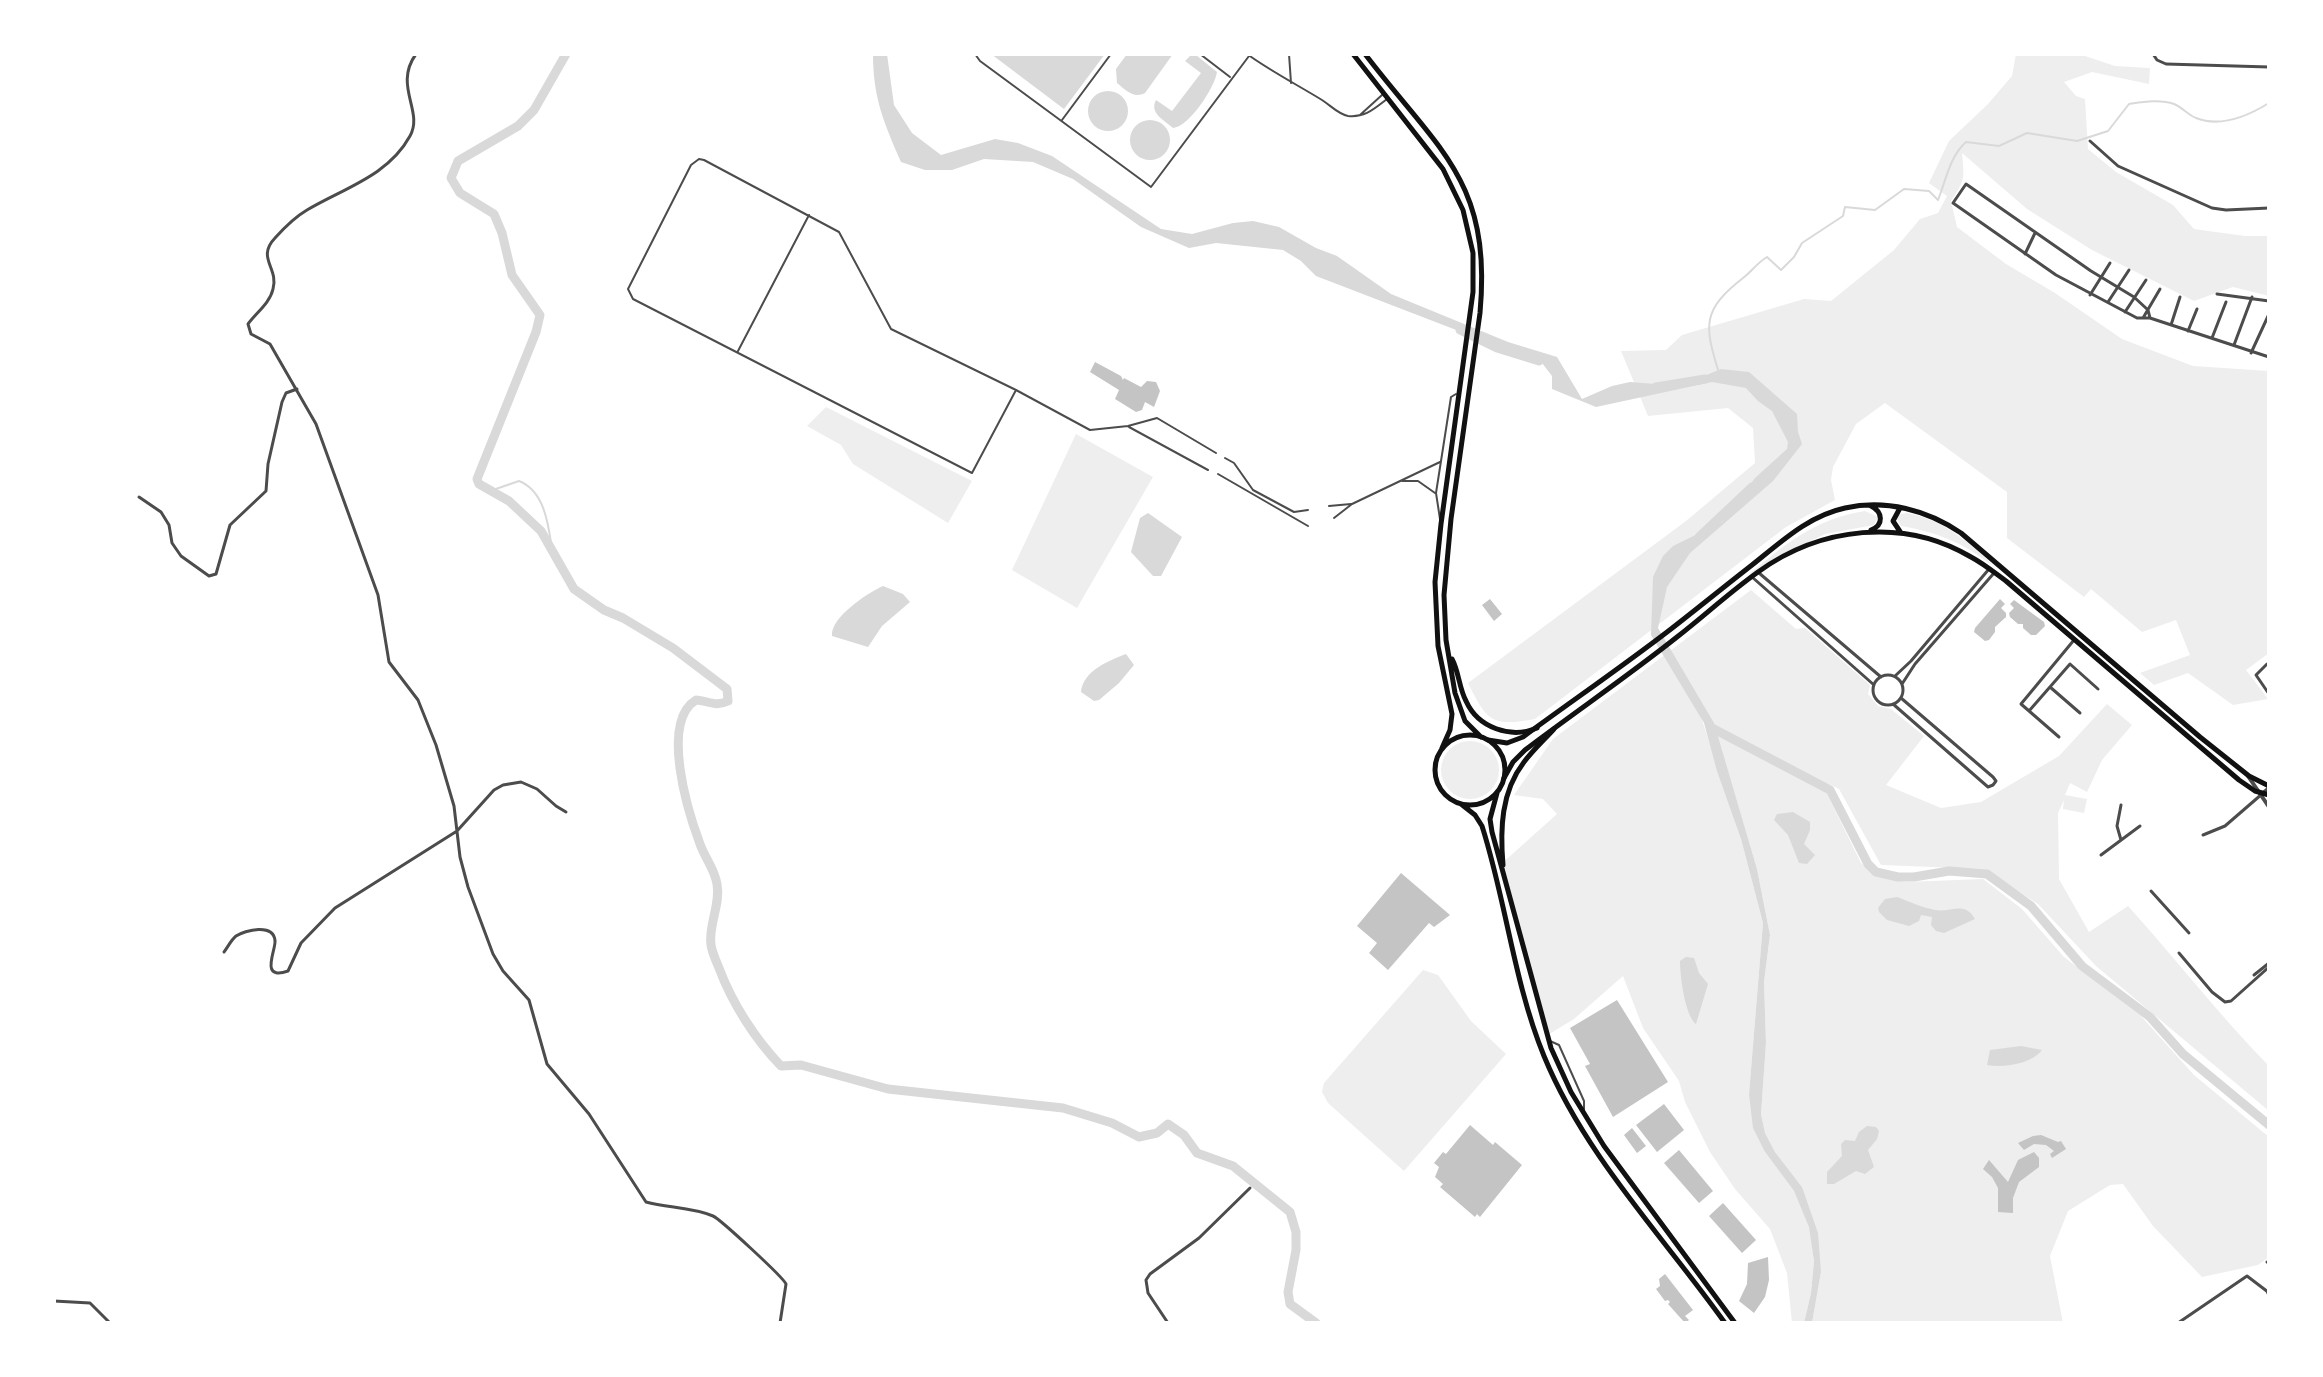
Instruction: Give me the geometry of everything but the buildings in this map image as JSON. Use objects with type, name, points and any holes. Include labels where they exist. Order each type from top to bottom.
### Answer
[{"type":"main road","points":[[1353,54],[1443,169],[1463,210],[1473,253],[1471,311],[1435,582],[1436,630],[1452,714],[1450,730],[1435,761],[1436,781],[1447,797],[1475,815],[1484,830],[1535,1029],[1560,1091],[1606,1164],[1725,1323]]},
{"type":"main road","points":[[1365,54],[1441,147],[1468,194],[1476,219],[1482,255],[1480,313],[1444,574],[1446,640],[1460,712],[1470,728],[1502,756],[1504,778]]},
{"type":"main road","points":[[1442,748],[1460,736],[1511,743],[1537,728],[1650,645],[1799,528],[1828,513],[1867,505],[1900,507],[1931,516],[1961,533],[2244,772],[2269,787]]},
{"type":"main road","points":[[1867,505],[1877,509],[1880,515],[1879,525],[1870,531]]},
{"type":"main road","points":[[1900,507],[1893,521],[1896,529],[1903,534]]},
{"type":"main road","points":[[1735,1323],[1584,1116],[1548,1040],[1490,819],[1497,793],[1517,758],[1758,572],[1812,543],[1870,531],[1923,537],[1952,547],[1992,571],[2239,780],[2266,794]]},
{"type":"main road","points":[[1449,654],[1455,663],[1465,700],[1477,718],[1503,731],[1517,733],[1537,728]]},
{"type":"main road","points":[[1505,882],[1502,831],[1507,795],[1525,760],[1554,729]]},
{"type":"main road","points":[[1461,804],[1478,804],[1497,793]]},
{"type":"street","points":[[416,54],[406,74],[413,131],[395,157],[370,177],[298,215],[276,237],[267,250],[274,288],[248,324],[248,329],[251,334],[270,344],[316,424],[378,595],[389,662],[418,700],[436,745],[454,806],[468,887],[484,933],[503,971],[529,1000],[547,1064],[589,1114],[646,1202],[684,1208],[716,1218],[777,1272],[786,1284],[780,1323]]},
{"type":"street","points":[[2153,54],[2166,64],[2269,67]]},
{"type":"street","points":[[2090,141],[2118,166],[2212,208],[2269,208]]},
{"type":"street","points":[[2150,318],[2148,310],[2134,297],[1966,184],[1953,203],[2090,295],[2125,312],[2269,357]]},
{"type":"street","points":[[2025,254],[2035,233]]},
{"type":"street","points":[[2090,295],[2110,263]]},
{"type":"street","points":[[2108,302],[2129,270]]},
{"type":"street","points":[[2125,312],[2146,280]]},
{"type":"street","points":[[2143,318],[2160,289]]},
{"type":"street","points":[[2217,294],[2269,301]]},
{"type":"street","points":[[2171,325],[2180,297]]},
{"type":"street","points":[[2234,345],[2252,297]]},
{"type":"street","points":[[2212,338],[2226,302]]},
{"type":"street","points":[[2188,331],[2197,309]]},
{"type":"street","points":[[2251,353],[2269,314]]},
{"type":"street","points":[[139,497],[161,512],[169,525],[172,543],[181,556],[209,576],[216,574],[230,525],[266,491],[268,464],[282,402],[286,393],[297,389]]},
{"type":"street","points":[[1758,572],[1881,677],[1895,676],[1911,661],[1992,571]]},
{"type":"street","points":[[1893,704],[1901,698],[1902,684],[1915,664],[1992,571]]},
{"type":"street","points":[[1752,577],[1874,685],[1879,701],[1893,704],[1988,787],[1993,785],[1996,781],[1993,777],[1901,698]]},
{"type":"street","points":[[2059,737],[2021,704],[2075,639]]},
{"type":"street","points":[[2029,711],[2070,664],[2098,689]]},
{"type":"street","points":[[2267,664],[2256,675],[2269,694]]},
{"type":"street","points":[[1895,676],[1902,684]]},
{"type":"street","points":[[1874,685],[1881,677]]},
{"type":"street","points":[[2050,687],[2080,713]]},
{"type":"street","points":[[2244,772],[2266,794],[2269,807]]},
{"type":"street","points":[[224,952],[239,934],[268,931],[276,943],[269,958],[270,964],[275,971],[288,971],[301,943],[335,908],[457,831],[494,790],[511,782],[521,782],[542,791],[566,812]]},
{"type":"street","points":[[2203,835],[2225,826],[2266,794],[2269,787]]},
{"type":"street","points":[[2121,805],[2117,826],[2121,840]]},
{"type":"street","points":[[2101,855],[2140,826]]},
{"type":"street","points":[[2151,891],[2189,933]]},
{"type":"street","points":[[2179,953],[2223,1001],[2231,1001],[2254,975],[2269,965]]},
{"type":"street","points":[[1168,1323],[1148,1293],[1146,1280],[1199,1238],[1250,1188]]},
{"type":"street","points":[[2178,1323],[2247,1276],[2269,1293]]},
{"type":"street","points":[[54,1301],[90,1303],[110,1323]]},
{"type":"lane","points":[[975,54],[980,61],[1151,187],[1248,55],[1341,114],[1360,116],[1385,96]]},
{"type":"lane","points":[[1061,121],[1111,54]]},
{"type":"lane","points":[[1200,54],[1231,78]]},
{"type":"lane","points":[[1289,54],[1291,84]]},
{"type":"lane","points":[[1016,390],[972,473],[633,299],[628,289],[691,165],[699,159],[704,160],[839,232],[891,329],[1016,390],[1090,430],[1128,426],[1157,418],[1216,453]]},
{"type":"lane","points":[[737,352],[809,214]]},
{"type":"lane","points":[[1441,524],[1436,493],[1451,397],[1460,390]]},
{"type":"lane","points":[[1128,426],[1208,470]]},
{"type":"lane","points":[[1225,458],[1234,463],[1253,490],[1294,512],[1308,510]]},
{"type":"lane","points":[[1334,518],[1352,504],[1441,461]]},
{"type":"lane","points":[[1218,474],[1308,526]]},
{"type":"lane","points":[[1401,481],[1418,481],[1436,493]]},
{"type":"lane","points":[[1329,506],[1352,504]]},
{"type":"shaded area","points":[[873,54],[887,54],[894,105],[912,133],[941,155],[995,139],[1018,143],[1052,156],[1161,229],[1192,234],[1253,221],[1279,227],[1337,256],[1391,294],[1508,342],[1557,357],[1582,399],[1630,382],[1668,385],[1692,381],[1721,369],[1749,372],[1797,414],[1802,444],[1773,481],[1690,553],[1667,587],[1658,628],[1714,723],[1757,869],[1770,935],[1764,982],[1766,1043],[1761,1114],[1765,1133],[1775,1152],[1802,1187],[1818,1233],[1821,1272],[1812,1323],[1804,1323],[1814,1261],[1809,1227],[1794,1191],[1765,1152],[1753,1128],[1749,1094],[1763,923],[1741,839],[1704,723],[1651,635],[1653,577],[1663,556],[1673,546],[1722,522],[1755,478],[1787,449],[1788,442],[1772,411],[1746,388],[1712,382],[1596,407],[1552,389],[1552,376],[1542,363],[1316,276],[1301,261],[1283,250],[1216,243],[1189,248],[1141,227],[1073,179],[1033,162],[984,159],[952,170],[925,170],[901,162],[881,110]]},
{"type":"shaded area","points":[[991,54],[1105,54],[1064,109]]},
{"type":"shaded area","points":[[1127,54],[1173,54],[1145,93],[1137,95],[1117,83],[1116,69]]},
{"type":"shaded area","points":[[2016,54],[2079,54],[2115,66],[2150,68],[2149,84],[2092,72],[2064,82],[2076,96],[2085,99],[2088,149],[2116,172],[2173,205],[2194,229],[2269,236],[2269,296],[2233,287],[2194,301],[2092,250],[2027,209],[1962,153],[1963,178],[1951,201],[1957,227],[2006,264],[2122,339],[2193,366],[2269,371],[2269,653],[2246,670],[2268,699],[2233,705],[2188,673],[2154,685],[2140,673],[2190,655],[2176,620],[2142,632],[2091,589],[2084,597],[2007,538],[2007,492],[1885,403],[1856,424],[1833,467],[1831,480],[1835,500],[1786,527],[1535,719],[1509,722],[1492,718],[1480,706],[1468,683],[1686,521],[1755,463],[1753,428],[1728,408],[1648,416],[1621,351],[1666,350],[1682,335],[1804,299],[1831,301],[1894,250],[1920,219],[1938,213],[1947,196],[1929,183],[1949,141],[2012,76]]},
{"type":"shaded area","points":[[1196,55],[1217,72],[1215,79],[1193,114],[1173,128],[1158,116],[1154,105],[1156,100],[1172,111],[1201,73],[1185,61]]},
{"type":"shaded area","points":[[1108,91],[1122,97],[1128,111],[1122,125],[1108,131],[1094,125],[1088,111],[1094,97]]},
{"type":"shaded area","points":[[1150,120],[1164,126],[1170,140],[1164,154],[1150,160],[1136,154],[1130,140],[1136,126]]},
{"type":"shaded area","points":[[826,407],[972,481],[948,523],[853,464],[841,445],[807,426]]},
{"type":"shaded area","points":[[1076,434],[1153,477],[1077,608],[1012,570]]},
{"type":"shaded area","points":[[1865,511],[1878,517],[1874,525],[1825,534],[1747,576],[1802,534],[1831,520]]},
{"type":"shaded area","points":[[1148,513],[1182,537],[1161,576],[1153,576],[1131,552],[1140,518]]},
{"type":"shaded area","points":[[1907,513],[1945,527],[1998,570],[1952,541],[1901,526],[1896,518]]},
{"type":"shaded area","points":[[883,586],[903,594],[910,602],[882,626],[868,647],[832,636],[843,614]]},
{"type":"shaded area","points":[[1751,590],[1796,629],[1805,628],[1870,685],[1868,694],[1878,706],[1891,709],[1924,736],[1886,785],[1941,808],[1981,802],[2059,756],[2107,704],[2132,725],[2102,760],[2087,792],[2070,783],[2065,795],[2087,799],[2084,813],[2063,809],[2064,800],[2058,813],[2059,879],[2089,932],[2128,906],[2269,1066],[2269,1111],[2096,966],[2038,904],[1984,869],[1881,865],[1839,789],[1749,747],[1826,792],[1861,863],[1878,876],[1906,882],[1983,879],[2022,909],[2064,957],[2141,1016],[2194,1075],[2269,1137],[2269,1257],[2258,1265],[2202,1277],[2153,1226],[2123,1184],[2110,1185],[2068,1211],[2050,1256],[2063,1323],[1812,1323],[1821,1272],[1802,1187],[1775,1152],[1765,1133],[1761,1114],[1766,1043],[1764,982],[1770,935],[1757,869],[1716,732],[1721,733],[1701,717],[1741,839],[1763,923],[1749,1094],[1765,1152],[1794,1191],[1810,1227],[1814,1261],[1804,1323],[1792,1323],[1787,1273],[1770,1229],[1735,1189],[1710,1152],[1685,1102],[1679,1081],[1643,1028],[1623,976],[1574,1019],[1546,1036],[1499,866],[1557,814],[1543,799],[1514,795],[1553,739]]},
{"type":"shaded area","points":[[1126,654],[1134,665],[1099,700],[1094,701],[1081,692],[1091,673]]},
{"type":"shaded area","points":[[1470,741],[1491,749],[1499,770],[1491,791],[1470,799],[1449,791],[1441,770],[1449,749]]},
{"type":"shaded area","points":[[1793,812],[1810,822],[1804,844],[1815,855],[1807,864],[1799,863],[1788,835],[1774,820],[1777,814]]},
{"type":"shaded area","points":[[1897,897],[1935,910],[1966,910],[1975,919],[1944,933],[1936,931],[1931,925],[1932,917],[1921,915],[1919,921],[1909,926],[1887,920],[1878,908],[1885,899]]},
{"type":"shaded area","points":[[1686,957],[1694,958],[1699,973],[1708,984],[1696,1024],[1686,1005],[1682,985],[1680,961]]},
{"type":"shaded area","points":[[1423,970],[1438,975],[1471,1021],[1506,1054],[1404,1171],[1328,1103],[1322,1092],[1324,1083]]},
{"type":"shaded area","points":[[2021,1046],[2042,1050],[2031,1059],[2017,1064],[1987,1065],[1990,1050]]},
{"type":"shaded area","points":[[1867,1126],[1876,1127],[1879,1131],[1868,1150],[1874,1167],[1865,1174],[1856,1171],[1834,1184],[1827,1184],[1827,1172],[1842,1156],[1841,1144],[1845,1140],[1855,1141],[1859,1132]]},
{"type":"waterway","points":[[566,54],[534,110],[518,126],[458,161],[451,178],[460,193],[494,214],[512,275],[540,315],[477,479],[479,484],[509,501],[541,531],[574,589],[604,610],[673,648],[727,689],[728,701],[716,704],[696,700],[685,711],[678,747],[689,811],[717,884],[712,948],[737,1007],[781,1066],[801,1065],[888,1089],[1063,1108],[1112,1123],[1139,1137],[1157,1133],[1168,1124],[1184,1135],[1197,1153],[1233,1166],[1290,1212],[1296,1232],[1288,1292],[1290,1304],[1316,1323]]},
{"type":"waterway","points":[[1719,373],[1711,342],[1710,320],[1713,309],[1730,289],[1767,257],[1781,270],[1802,243],[1843,216],[1845,207],[1875,210],[1904,189],[1929,191],[1938,200],[1952,161],[1966,142],[1999,146],[2027,133],[2077,141],[2108,131],[2129,104],[2140,102],[2169,102],[2196,118],[2215,122],[2243,116],[2269,103]]},
{"type":"waterway","points":[[1460,330],[1497,348],[1539,361]]},
{"type":"waterway","points":[[1656,387],[1705,379]]},
{"type":"waterway","points":[[490,491],[519,481],[536,494],[545,513],[553,556]]},
{"type":"waterway","points":[[1699,537],[1752,487]]},
{"type":"waterway","points":[[1712,728],[1830,790],[1868,864],[1876,872],[1898,877],[1949,871],[1987,874],[2031,906],[2082,966],[2150,1017],[2183,1054],[2269,1125]]}]
